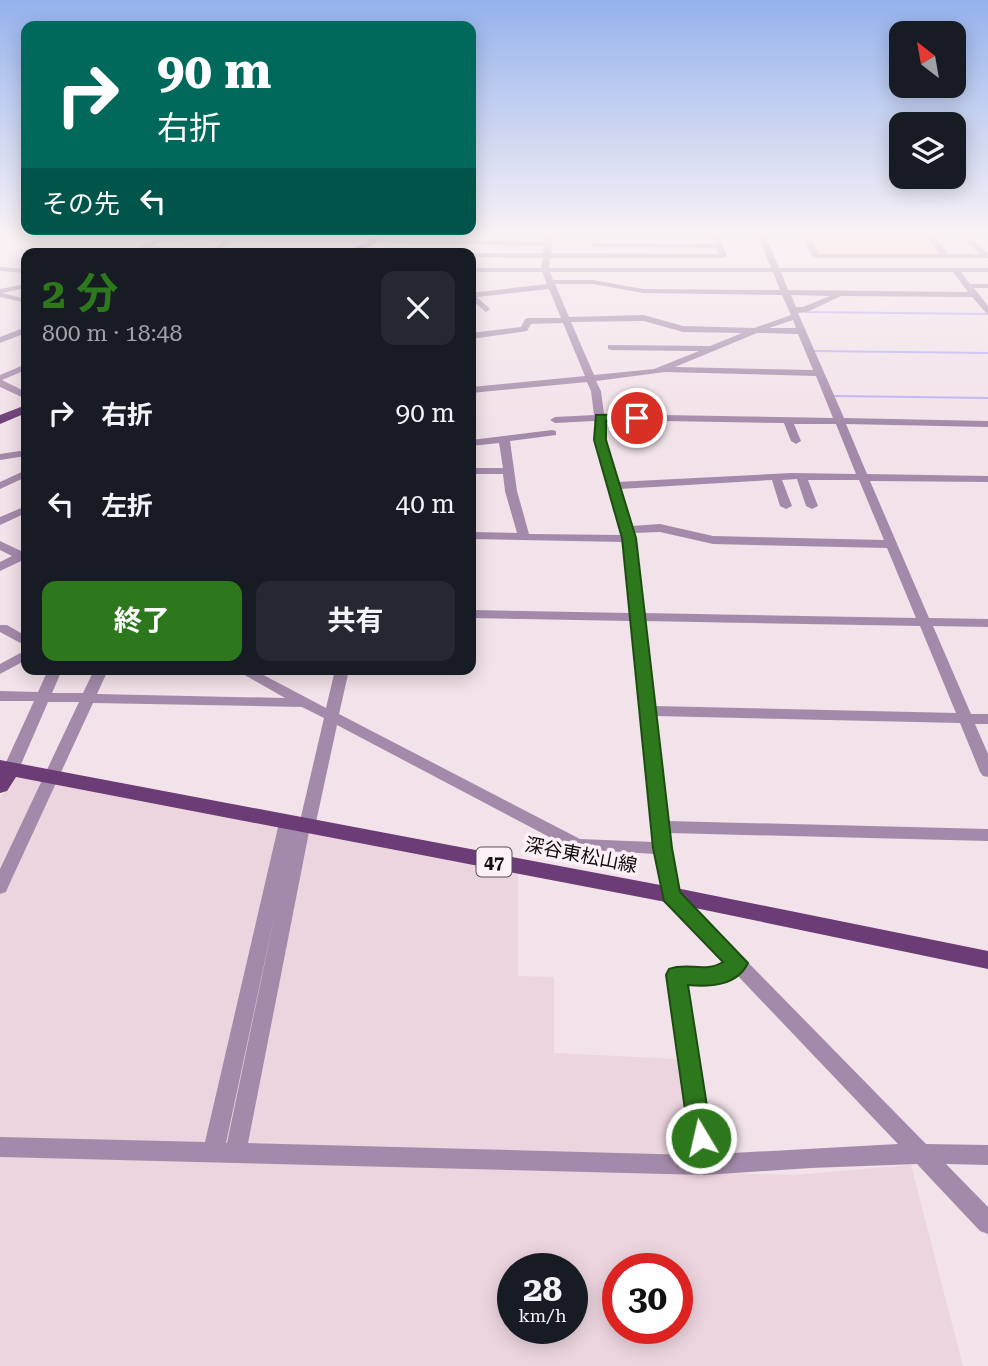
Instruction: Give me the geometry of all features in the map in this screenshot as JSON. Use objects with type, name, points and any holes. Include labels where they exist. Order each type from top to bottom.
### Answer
[{"type":"main road","points":[[0,420],[21,411]]},
{"type":"main road","name":"深谷東松山線","points":[[4,774],[53,777],[671,895],[988,960]]},
{"type":"street","points":[[557,299],[599,401],[603,457],[628,534],[662,848],[671,895],[988,1223]]},
{"type":"street","points":[[787,299],[988,772]]},
{"type":"street","points":[[663,370],[831,299]]},
{"type":"street","points":[[953,299],[982,300],[988,312]]},
{"type":"street","points":[[476,300],[486,309]]},
{"type":"street","points":[[476,335],[524,329],[528,321],[567,319],[644,318],[702,332],[800,331]]},
{"type":"street","points":[[639,348],[639,340],[684,339],[683,328]]},
{"type":"street","points":[[0,340],[21,332]]},
{"type":"street","points":[[611,347],[713,349]]},
{"type":"street","points":[[0,378],[21,369]]},
{"type":"street","points":[[476,389],[663,370],[817,373]]},
{"type":"street","points":[[0,383],[21,394]]},
{"type":"street","points":[[714,406],[718,419]]},
{"type":"street","points":[[555,420],[718,419],[988,424]]},
{"type":"street","points":[[788,420],[796,442]]},
{"type":"street","points":[[476,442],[552,433]]},
{"type":"street","points":[[504,438],[524,536]]},
{"type":"street","points":[[0,457],[21,454]]},
{"type":"street","points":[[476,471],[509,471]]},
{"type":"street","points":[[0,486],[21,476]]},
{"type":"street","points":[[613,486],[776,477],[988,479]]},
{"type":"street","points":[[776,477],[786,506]]},
{"type":"street","points":[[802,477],[812,506]]},
{"type":"street","points":[[0,522],[21,512]]},
{"type":"street","points":[[476,536],[628,534],[660,528],[713,540],[890,544]]},
{"type":"street","points":[[0,545],[21,555]]},
{"type":"street","points":[[0,567],[21,557]]},
{"type":"street","points":[[476,614],[988,623]]},
{"type":"street","points":[[2,628],[21,639]]},
{"type":"street","points":[[0,670],[6,659]]},
{"type":"street","points":[[4,774],[53,675]]},
{"type":"street","points":[[0,887],[99,675]]},
{"type":"street","points":[[252,675],[578,845],[662,848]]},
{"type":"street","points":[[213,1153],[341,675]]},
{"type":"street","points":[[0,696],[305,703]]},
{"type":"street","points":[[648,711],[988,719]]},
{"type":"street","points":[[235,1154],[299,826]]},
{"type":"street","points":[[660,827],[988,835]]},
{"type":"street","points":[[705,1165],[676,975],[714,978],[738,963]]},
{"type":"street","points":[[0,1147],[705,1165],[800,1157],[918,1153],[988,1155]]},
{"type":"shaded area","points":[[15,776],[518,873],[518,976],[554,977],[554,1053],[678,1059],[692,1172],[793,1175],[911,1165],[963,1366],[0,1366],[0,798]]},
{"type":"waterway","points":[[806,312],[987,314]]},
{"type":"waterway","points":[[814,351],[988,353]]},
{"type":"waterway","points":[[834,396],[988,398]]},
{"type":"route","points":[[637,418],[600,417],[600,440],[629,538],[662,848],[671,895],[738,963],[714,978],[676,975],[701,1138]]}]
